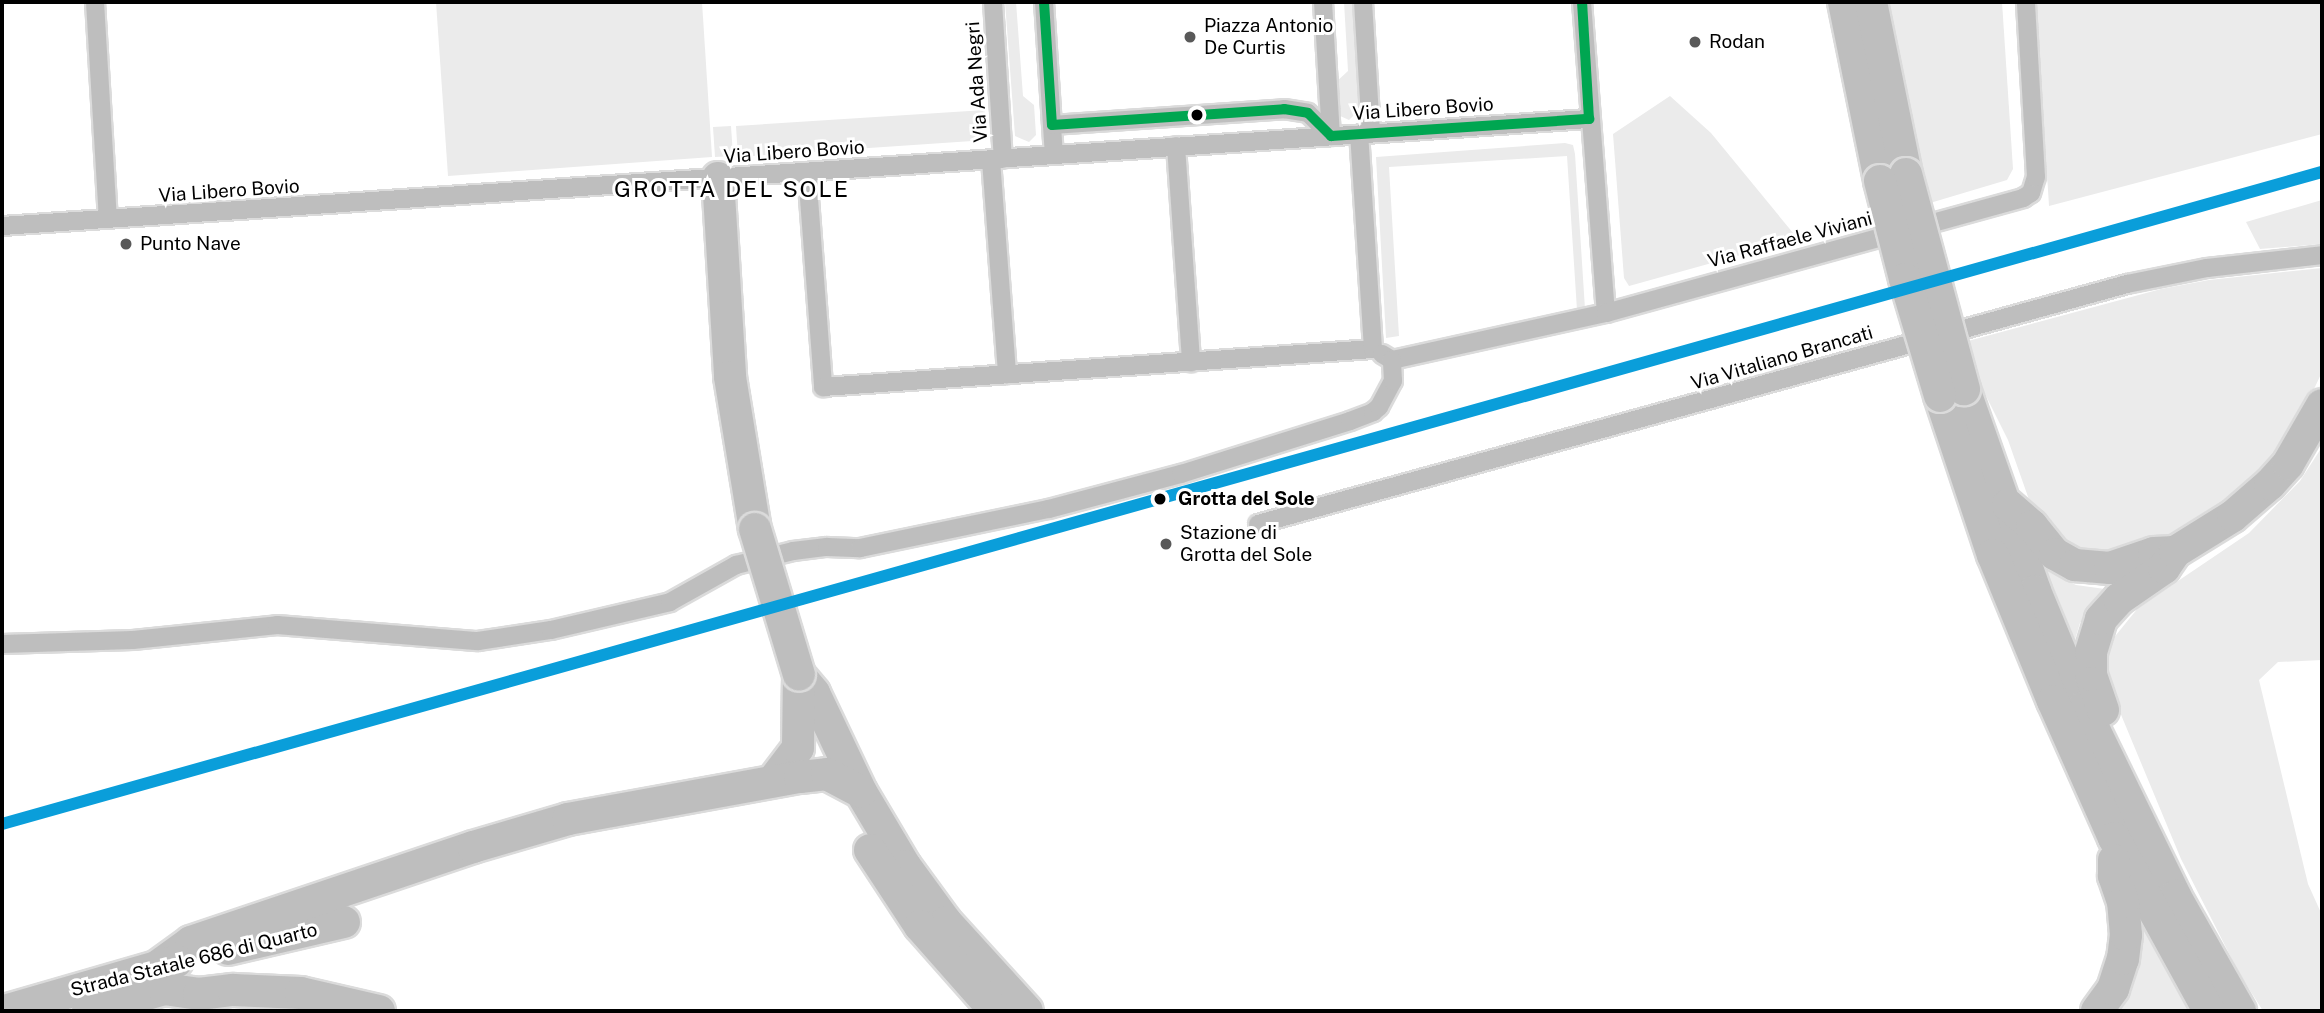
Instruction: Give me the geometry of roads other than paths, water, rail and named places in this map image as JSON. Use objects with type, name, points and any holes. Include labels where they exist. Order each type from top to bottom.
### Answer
[{"type":"highway","points":[[1844,2],[1893,178]]},
{"type":"highway","points":[[1871,2],[1905,279],[1952,392],[2003,500],[2035,591],[2103,749],[2175,896],[2240,1011]]},
{"type":"highway","points":[[718,178],[730,377],[755,528],[799,687],[827,774],[865,843],[933,924],[991,1009]]},
{"type":"highway","points":[[1952,392],[1993,555],[2053,701],[2114,838],[2209,1011]]},
{"type":"highway","points":[[2103,749],[2103,708],[2091,675],[2091,652],[2101,619],[2119,599],[2164,568],[2175,552],[2233,516],[2270,484],[2288,464],[2322,405]]},
{"type":"highway","points":[[2003,500],[2032,526],[2055,554],[2075,565],[2110,568],[2154,553],[2175,552]]},
{"type":"highway","points":[[773,781],[798,748],[799,687]]},
{"type":"highway","points":[[799,687],[814,693],[861,792],[905,866],[933,924],[984,967],[1027,1011]]},
{"type":"highway","points":[[379,1011],[302,993],[233,989],[200,994],[161,978],[191,942],[536,828],[615,809],[827,774],[861,792]]},
{"type":"highway","points":[[2097,1011],[2113,989],[2123,959],[2126,934],[2123,902],[2114,876],[2114,838]]},
{"type":"highway","name":"Strada Statale 686 di Quarto","points":[[4,1011],[161,978],[344,922]]},
{"type":"highway","points":[[984,967],[991,1009]]},
{"type":"highway","name":"Strada Statale 686 di Quarto","points":[[88,1011],[161,978]]},
{"type":"street","points":[[95,2],[108,219]]},
{"type":"street","name":"Via Ada Negri","points":[[993,2],[1007,374]]},
{"type":"street","points":[[1044,2],[1054,155]]},
{"type":"street","points":[[1323,2],[1331,136]]},
{"type":"street","points":[[1363,2],[1373,349]]},
{"type":"street","points":[[1582,2],[1606,313]]},
{"type":"street","name":"Via Raffaele Viviani","points":[[1392,360],[1606,313],[2014,201],[2031,193],[2036,177],[2026,2]]},
{"type":"street","points":[[1052,125],[1284,109],[1308,113],[1331,136]]},
{"type":"street","name":"Via Libero Bovio","points":[[2,226],[1589,119]]},
{"type":"street","points":[[1176,146],[1191,362]]},
{"type":"street","points":[[2,644],[133,640],[277,625],[478,641],[551,630],[670,602],[736,565],[793,551],[827,547],[860,548],[1049,509],[1181,474],[1373,412],[1393,381],[1392,360],[1373,349],[823,387],[807,172]]},
{"type":"street","name":"Via Vitaliano Brancati","points":[[1258,524],[2127,284],[2207,268],[2322,255]]},
{"type":"place","name":"Piazza Antonio De Curtis","points":[[1190,37]]},
{"type":"place","name":"Rodan","points":[[1695,42]]},
{"type":"place","name":"Punto Nave","points":[[126,244]]},
{"type":"place","name":"Grotta del Sole","points":[[1160,499]]},
{"type":"place","name":"Stazione di Grotta del Sole","points":[[1166,544]]},
{"type":"district","name":"GROTTA DEL SOLE","points":[[732,189]]}]
